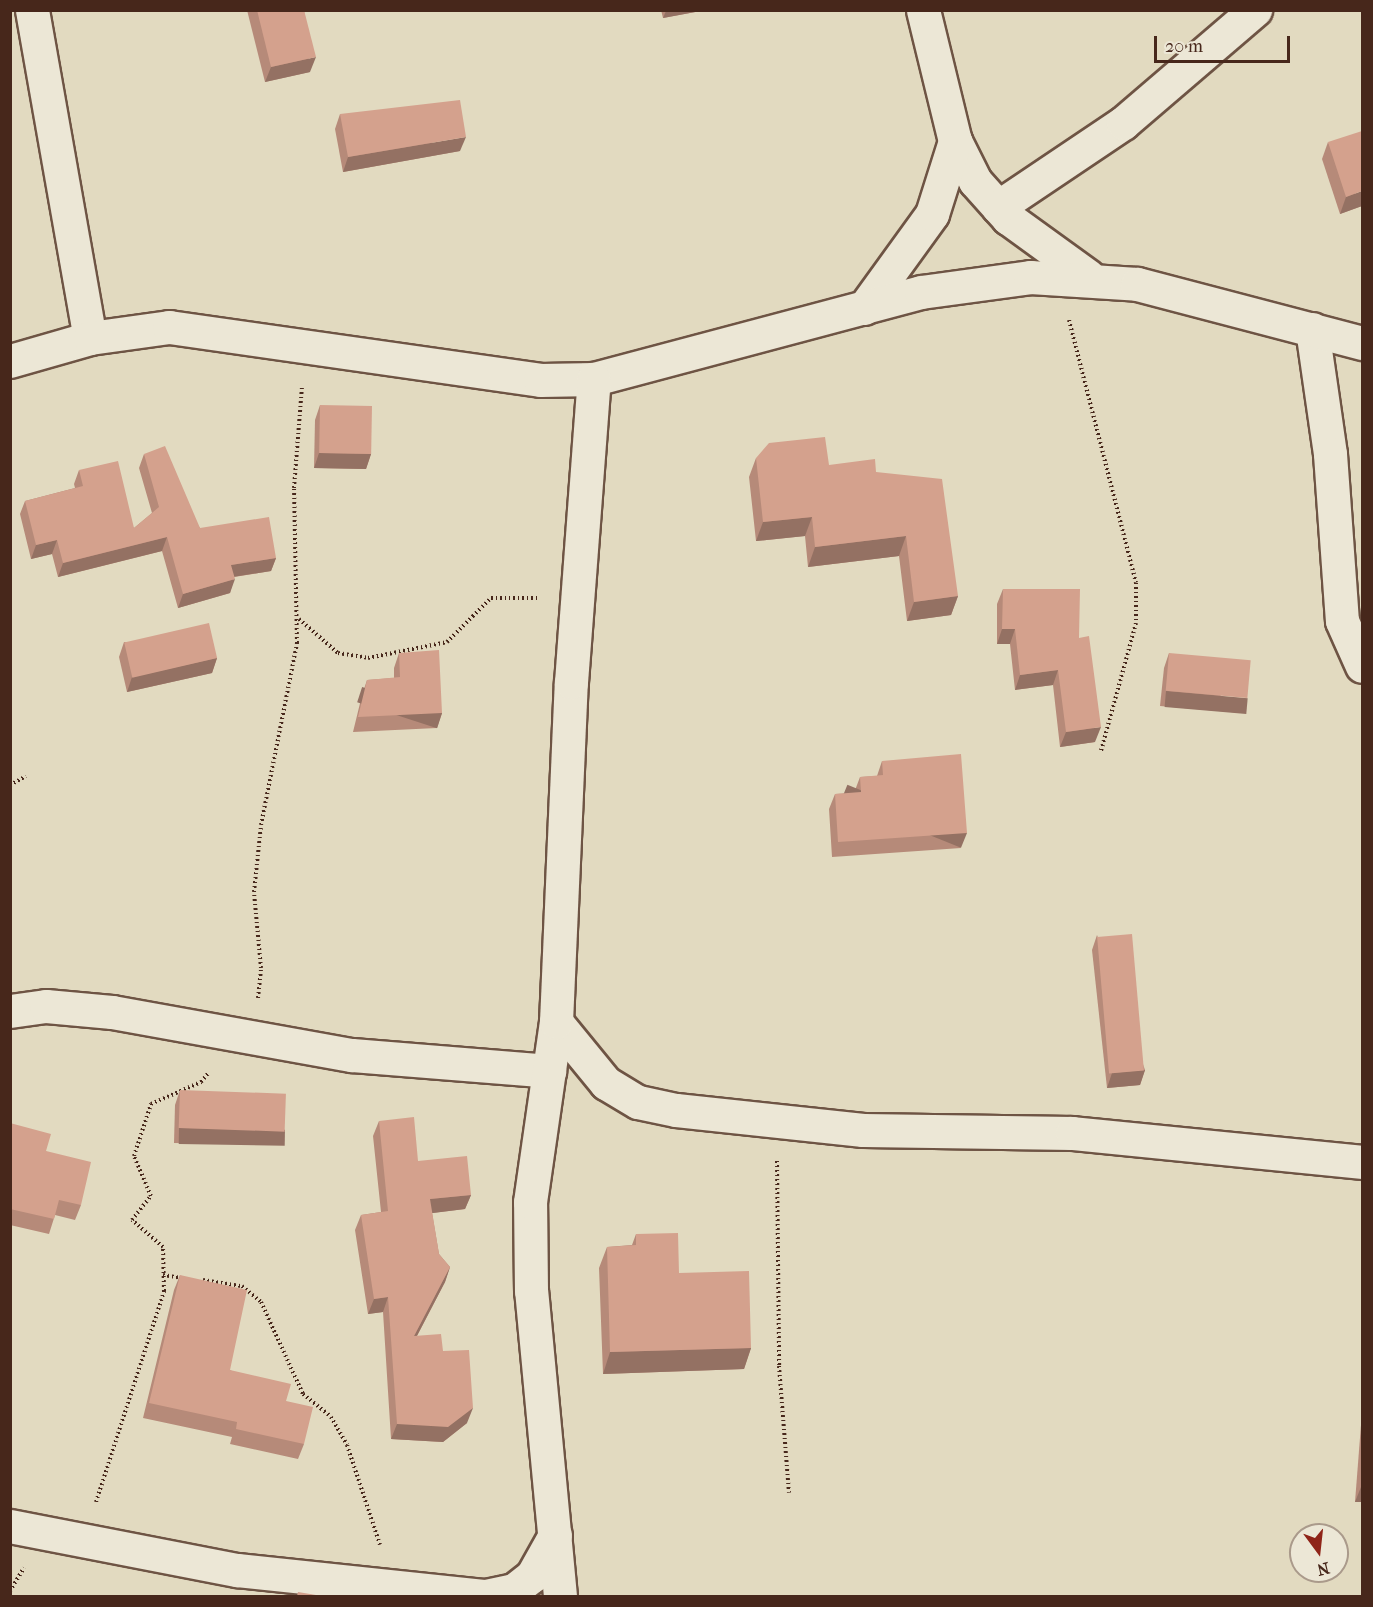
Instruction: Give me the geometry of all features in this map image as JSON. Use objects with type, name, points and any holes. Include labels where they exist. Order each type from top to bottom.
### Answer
[{"type":"street","points":[[32,10],[90,338]]},
{"type":"street","points":[[923,10],[955,141],[975,181],[998,207],[1073,276]]},
{"type":"street","points":[[998,207],[1123,123],[1254,10]]},
{"type":"street","points":[[864,308],[932,214],[955,141]]},
{"type":"street","points":[[10,361],[90,338],[169,327],[310,344],[540,380],[594,379],[979,280],[1073,276],[1148,286],[1362,344]]},
{"type":"street","points":[[1312,329],[1330,454],[1342,621],[1362,666]]},
{"type":"street","points":[[560,1596],[531,1291],[530,1202],[556,1022],[577,604],[594,379]]},
{"type":"street","points":[[10,1011],[46,1006],[101,1011],[352,1055],[549,1071]]},
{"type":"street","points":[[556,1022],[606,1083],[638,1102],[776,1121],[863,1130],[1072,1133],[1362,1162]]},
{"type":"street","points":[[10,1526],[237,1570],[395,1589],[486,1596],[514,1590],[532,1576],[555,1535]]},
{"type":"path","points":[[1073,276],[1136,583],[1136,623],[1101,751]]},
{"type":"path","points":[[64,1537],[97,1501],[164,1291],[163,1247],[132,1220],[151,1196],[134,1156],[151,1104],[201,1082],[237,1035],[261,992],[254,892],[261,825],[298,619],[294,488],[299,405],[310,344]]},
{"type":"path","points":[[298,619],[338,653],[368,658],[447,642],[459,635],[479,606],[501,595],[577,604]]},
{"type":"path","points":[[10,784],[26,776]]},
{"type":"path","points":[[776,1121],[779,1366],[789,1493]]},
{"type":"path","points":[[163,1275],[242,1286],[261,1302],[303,1394],[332,1417],[347,1445],[395,1589]]},
{"type":"building","points":[[257,10],[304,10],[316,57],[271,67]]},
{"type":"building","points":[[460,100],[466,137],[348,157],[340,114]]},
{"type":"building","points":[[1362,131],[1362,191],[1346,197],[1328,142]]},
{"type":"building","points":[[320,405],[372,406],[371,454],[319,453]]},
{"type":"building","points":[[825,437],[829,465],[875,459],[876,472],[942,479],[958,596],[914,602],[906,536],[815,547],[812,517],[763,522],[756,458],[769,443]]},
{"type":"building","points":[[165,446],[200,528],[269,517],[276,558],[231,565],[235,579],[183,594],[167,537],[63,563],[57,540],[36,545],[25,501],[83,486],[79,470],[118,461],[134,528],[159,507],[144,454]]},
{"type":"building","points":[[1003,589],[1080,589],[1079,638],[1089,636],[1101,727],[1066,732],[1058,670],[1020,675],[1015,629],[1002,629]]},
{"type":"building","points":[[209,623],[217,658],[132,678],[124,643]]},
{"type":"building","points":[[439,650],[442,713],[358,717],[367,680],[400,677],[399,653]]},
{"type":"building","points":[[1169,653],[1251,660],[1247,698],[1166,691]]},
{"type":"building","points":[[961,754],[967,833],[838,842],[835,794],[861,792],[860,777],[883,775],[882,761]]},
{"type":"building","points":[[1132,934],[1144,1070],[1109,1074],[1097,937]]},
{"type":"building","points":[[180,1090],[286,1094],[285,1132],[179,1128]]},
{"type":"building","points":[[414,1117],[418,1161],[467,1156],[471,1195],[430,1199],[439,1254],[450,1267],[414,1336],[441,1334],[443,1351],[469,1350],[473,1408],[448,1427],[397,1424],[388,1297],[374,1299],[361,1215],[388,1211],[379,1121]]},
{"type":"building","points":[[10,1123],[51,1134],[46,1151],[91,1162],[81,1205],[59,1200],[54,1219],[10,1209]]},
{"type":"building","points":[[678,1233],[679,1273],[749,1271],[751,1348],[610,1352],[607,1247],[636,1245],[636,1234]]},
{"type":"building","points":[[180,1275],[247,1290],[230,1370],[291,1384],[286,1401],[313,1407],[304,1444],[236,1429],[237,1422],[149,1403]]},
{"type":"building","points":[[298,1592],[322,1596],[297,1596]]}]
